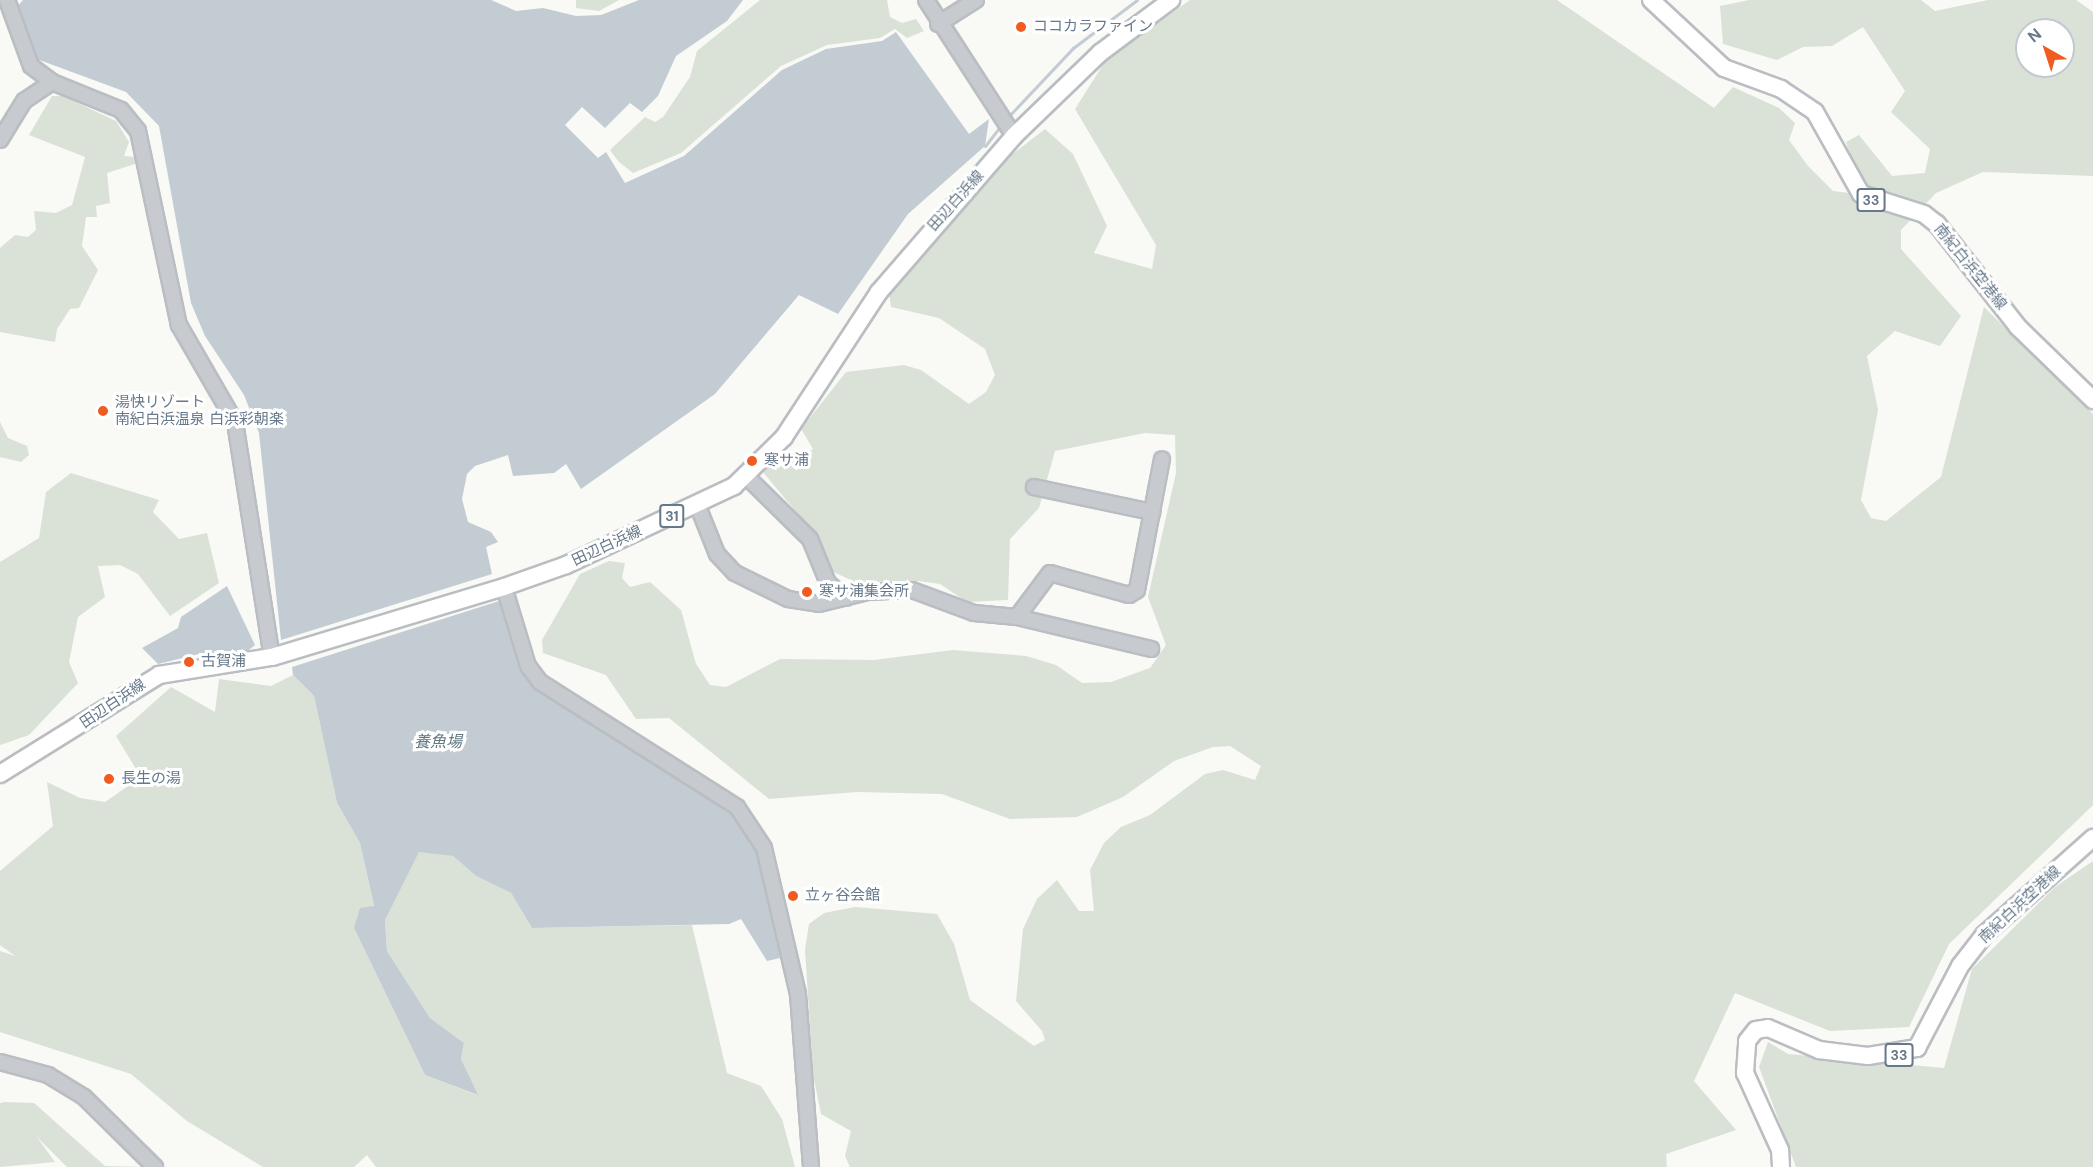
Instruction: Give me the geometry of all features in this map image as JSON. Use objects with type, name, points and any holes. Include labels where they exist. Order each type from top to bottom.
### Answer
[{"type":"main road","name":"田辺白浜線","points":[[0,774],[159,675],[272,657],[504,587],[697,504],[747,477],[803,411],[879,292],[1010,132],[1100,53],[1171,0]]},
{"type":"main road","name":"南紀白浜空港線","points":[[1651,0],[1724,68],[1781,89],[1815,112],[1861,194],[1924,214],[1937,225],[2019,327],[2093,400]]},
{"type":"main road","name":"南紀白浜空港線","points":[[1781,1167],[1780,1150],[1745,1073],[1747,1041],[1756,1030],[1768,1028],[1819,1050],[1868,1056],[1917,1048],[1960,966],[1984,935],[2093,838]]},
{"type":"street","points":[[7,0],[31,66],[52,82],[121,110],[138,130],[179,325],[236,422],[272,657]]},
{"type":"street","points":[[926,0],[938,24],[995,113],[1010,132]]},
{"type":"street","points":[[938,24],[976,0]]},
{"type":"street","points":[[0,140],[24,101],[52,82]]},
{"type":"street","points":[[1017,617],[1050,573],[1129,595],[1137,590],[1162,459]]},
{"type":"street","points":[[747,477],[810,540],[828,583],[845,598]]},
{"type":"street","points":[[1034,487],[1152,512]]},
{"type":"street","points":[[697,504],[717,554],[735,573],[788,599],[819,604],[845,598],[912,590],[974,612],[1017,617],[1151,649]]},
{"type":"street","points":[[504,587],[528,666],[540,682],[716,791],[752,826],[764,848],[798,994],[811,1167]]},
{"type":"street","points":[[0,1062],[48,1075],[84,1097],[155,1167]]},
{"type":"shaded area","points":[[576,0],[619,0],[599,11],[576,8]]},
{"type":"shaded area","points":[[760,0],[887,0],[890,17],[902,23],[916,19],[924,31],[907,38],[895,29],[880,38],[827,45],[781,66],[681,153],[633,173],[619,162],[610,150],[645,117],[655,122],[663,117],[690,77],[697,51]]},
{"type":"shaded area","points":[[1190,0],[1557,0],[1714,108],[1733,87],[1779,108],[1795,123],[1789,140],[1808,166],[1833,191],[1849,193],[1857,177],[1846,142],[1859,135],[1892,176],[1925,173],[1930,149],[1891,112],[1905,91],[1863,27],[1832,46],[1803,47],[1777,60],[1723,44],[1720,6],[1749,0],[1921,0],[1935,11],[1988,0],[2076,0],[2093,12],[2093,176],[1983,172],[1936,193],[1901,230],[1901,249],[1961,316],[1940,346],[1895,331],[1867,356],[1878,410],[1861,500],[1871,518],[1886,521],[1941,477],[1984,307],[2093,414],[2093,805],[1949,944],[1909,1027],[1830,1031],[1735,993],[1694,1081],[1736,1130],[1666,1154],[1667,1167],[850,1167],[845,1156],[851,1131],[821,1114],[813,1074],[805,949],[809,924],[824,913],[855,907],[937,914],[954,944],[970,1000],[1034,1046],[1045,1040],[1042,1031],[1016,1001],[1023,929],[1037,899],[1057,880],[1079,911],[1094,911],[1090,870],[1104,843],[1121,827],[1150,815],[1205,774],[1223,770],[1255,780],[1261,766],[1230,746],[1213,747],[1174,761],[1123,797],[1077,817],[1010,819],[942,794],[857,792],[769,799],[669,718],[636,719],[606,675],[543,653],[542,640],[580,574],[609,561],[625,563],[622,578],[630,587],[650,582],[681,610],[696,664],[710,685],[726,687],[780,659],[874,660],[953,650],[1026,656],[1056,665],[1082,683],[1111,682],[1150,668],[1166,645],[1148,597],[1176,473],[1175,435],[1145,433],[1055,451],[1039,508],[1010,539],[1008,600],[967,602],[940,584],[919,581],[864,586],[827,569],[816,536],[763,472],[786,453],[806,454],[813,449],[801,429],[846,372],[904,365],[921,370],[969,404],[986,392],[995,375],[985,349],[939,318],[891,307],[889,293],[988,173],[1045,129],[1073,154],[1107,226],[1094,253],[1152,269],[1156,245],[1075,109],[1106,60]]},
{"type":"shaded area","points":[[52,96],[63,96],[116,121],[129,142],[124,156],[136,157],[135,164],[107,173],[110,203],[96,206],[97,217],[86,217],[82,246],[98,270],[79,308],[70,309],[57,329],[55,342],[0,332],[0,248],[15,235],[28,237],[36,230],[34,211],[56,213],[72,205],[85,157],[29,135]]},
{"type":"shaded area","points":[[0,422],[8,438],[27,446],[29,455],[21,462],[0,457]]},
{"type":"shaded area","points":[[71,473],[159,500],[153,512],[179,539],[207,533],[219,583],[170,616],[138,574],[120,565],[98,566],[105,597],[78,617],[69,662],[78,683],[29,735],[0,745],[0,562],[39,538],[46,492]]},
{"type":"shaded area","points":[[293,675],[314,696],[337,803],[360,843],[374,907],[354,928],[425,1075],[477,1095],[461,1059],[464,1043],[430,1018],[387,951],[385,920],[394,894],[419,852],[427,850],[453,856],[476,876],[511,893],[532,928],[692,925],[727,1073],[761,1086],[782,1119],[795,1167],[376,1167],[367,1155],[354,1167],[263,1167],[187,1121],[131,1074],[0,1032],[0,951],[15,956],[0,945],[0,871],[53,826],[47,782],[80,798],[105,802],[141,777],[116,736],[171,687],[215,712],[219,679],[271,686]]},
{"type":"shaded area","points":[[2093,861],[2093,1167],[1796,1167],[1759,1067],[1768,1042],[1788,1054],[1944,1068],[1972,969],[2055,887]]},
{"type":"shaded area","points":[[0,1103],[34,1103],[105,1166],[146,1167],[67,1167],[36,1136],[55,1162],[0,1167]]},
{"type":"water","points":[[23,0],[491,0],[516,11],[543,8],[576,16],[601,15],[639,0],[743,0],[727,21],[676,56],[658,96],[642,112],[630,103],[605,128],[582,107],[565,125],[598,158],[606,152],[625,183],[684,156],[782,70],[826,49],[882,41],[896,32],[969,134],[989,119],[985,146],[908,214],[838,314],[799,295],[715,394],[581,489],[566,464],[554,473],[513,476],[508,455],[475,466],[467,474],[462,499],[468,522],[491,532],[498,542],[486,547],[492,574],[281,640],[259,433],[244,395],[205,336],[191,303],[159,126],[126,92],[34,58],[17,7]]},
{"type":"water","points":[[227,586],[255,645],[244,654],[203,653],[158,664],[142,648],[178,628],[181,617]]},
{"type":"water","name":"養魚場","points":[[499,601],[520,672],[535,686],[735,813],[756,849],[780,958],[767,961],[741,919],[729,924],[532,928],[511,893],[476,876],[453,856],[419,852],[385,920],[387,951],[430,1018],[464,1043],[461,1059],[478,1095],[425,1075],[354,928],[360,908],[374,906],[360,843],[337,803],[314,696],[293,675],[292,667]]},
{"type":"waterway","points":[[1008,117],[1073,48],[1137,0]]},
{"type":"waterway","points":[[985,146],[1002,124]]},
{"type":"place","name":"ココカラファイン","points":[[1021,27]]},
{"type":"place","name":"湯快リゾート 南紀白浜温泉 白浜彩朝楽","points":[[103,411]]},
{"type":"place","name":"寒サ浦","points":[[752,461]]},
{"type":"place","name":"寒サ浦集会所","points":[[807,592]]},
{"type":"place","name":"古賀浦","points":[[189,662]]},
{"type":"place","name":"長生の湯","points":[[109,779]]},
{"type":"place","name":"立ヶ谷会館","points":[[793,896]]}]
